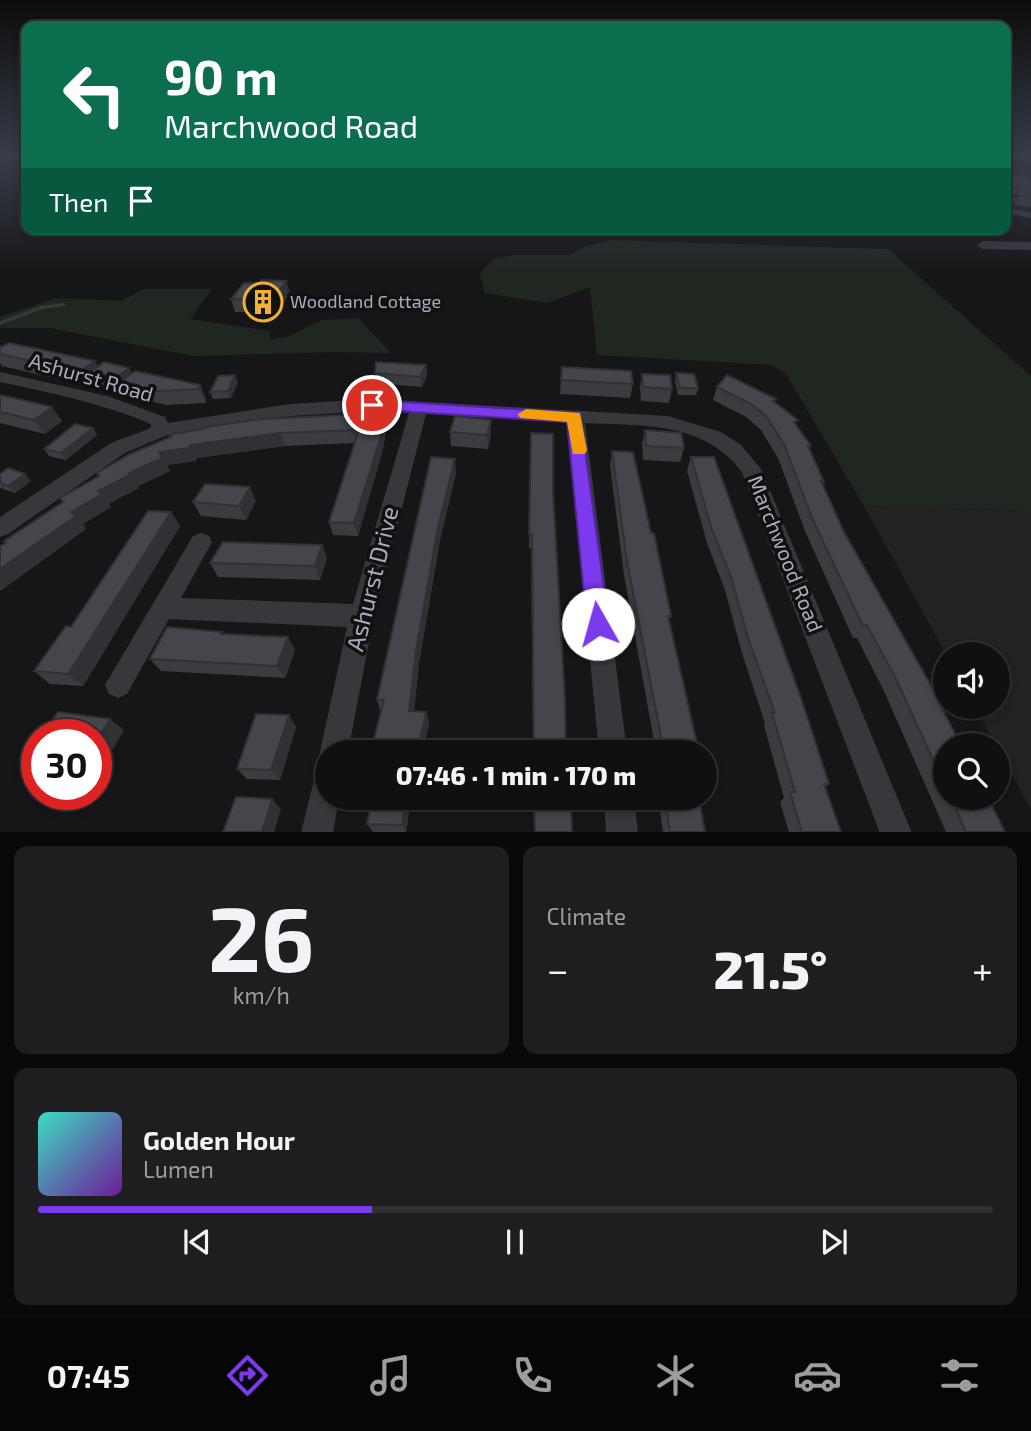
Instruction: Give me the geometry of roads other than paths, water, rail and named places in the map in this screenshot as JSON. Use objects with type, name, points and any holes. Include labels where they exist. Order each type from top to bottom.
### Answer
[{"type":"street","points":[[1011,211],[1031,215]]},
{"type":"street","points":[[983,246],[1031,246]]},
{"type":"street","name":"Ashurst Road","points":[[0,377],[140,412],[159,421],[161,431]]},
{"type":"street","name":"Marchwood Road","points":[[0,528],[118,448],[161,431],[290,410],[372,405],[687,426],[725,441],[741,455],[751,469],[896,832]]},
{"type":"street","name":"Ashurst Drive","points":[[336,740],[362,616],[418,407]]},
{"type":"street","points":[[575,417],[612,740]]},
{"type":"street","points":[[118,685],[201,542]]},
{"type":"street","points":[[163,608],[362,616]]},
{"type":"street","points":[[317,832],[321,810]]},
{"type":"street","points":[[619,810],[622,832]]},
{"type":"lane","points":[[1011,200],[1031,201]]},
{"type":"lane","points":[[0,323],[42,307],[63,305]]},
{"type":"place","name":"Woodland Cottage","points":[[263,302]]}]
